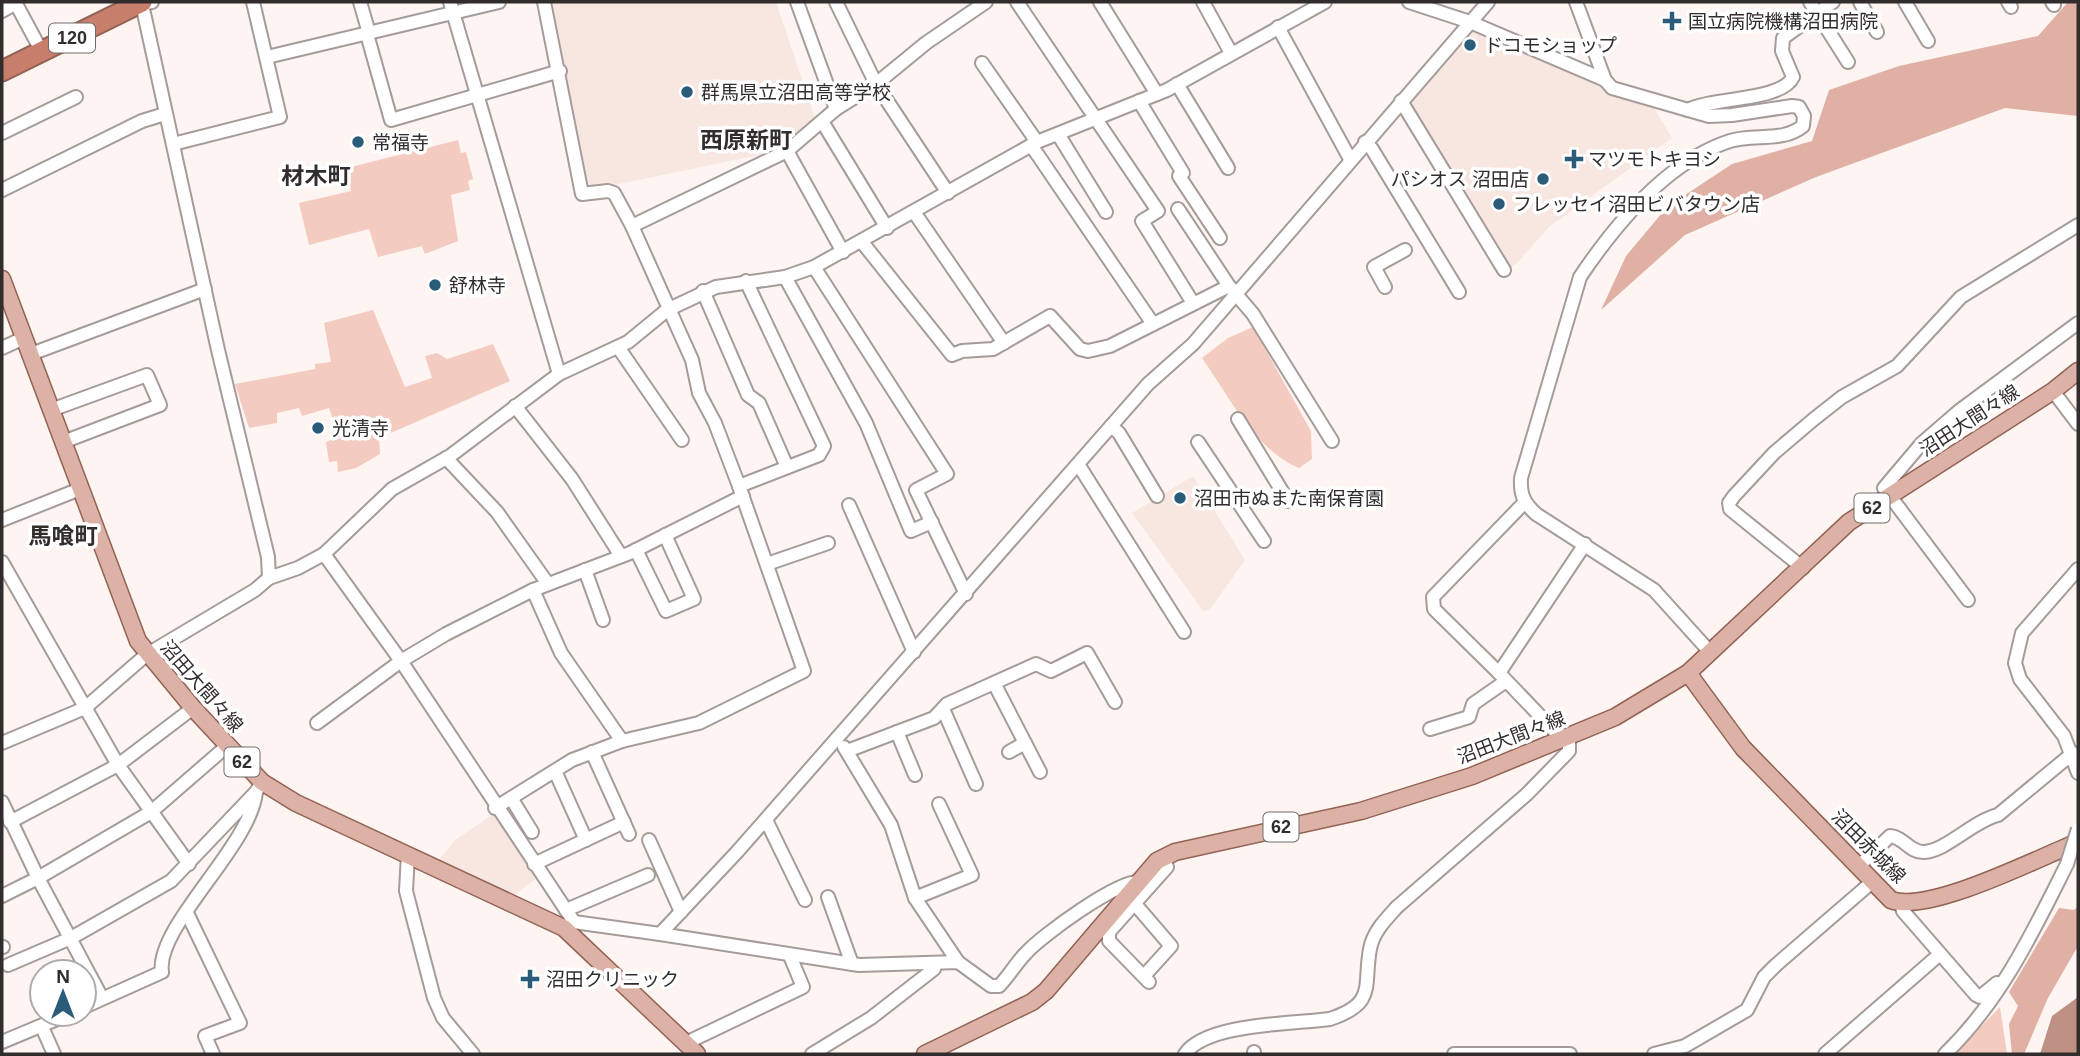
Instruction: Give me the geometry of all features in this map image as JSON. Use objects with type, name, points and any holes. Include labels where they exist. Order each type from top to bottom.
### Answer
[{"type":"highway","name":"120","points":[[2,71],[145,3]]},
{"type":"main road","name":"沼田大間々線","points":[[2,279],[138,641],[146,655],[227,746],[259,787],[569,925],[692,1048]]},
{"type":"main road","name":"沼田大間々線","points":[[925,1054],[1032,1002],[1046,990],[1163,858],[1225,839],[1361,811],[1472,776],[1615,717],[1688,673],[1849,523],[2053,391],[2078,371]]},
{"type":"main road","name":"沼田赤城線","points":[[1688,673],[1743,748],[1883,894],[1901,903],[1949,895],[2078,842]]},
{"type":"street","points":[[173,144],[280,117],[253,2]]},
{"type":"street","points":[[360,2],[391,120],[560,71]]},
{"type":"street","points":[[267,57],[368,33],[452,7],[499,2]]},
{"type":"street","points":[[495,808],[592,752],[622,741],[699,723],[804,671],[741,491],[715,423],[699,393],[692,360],[667,310],[632,226],[614,193],[608,191],[582,194],[560,71],[544,2]]},
{"type":"street","points":[[797,2],[836,109]]},
{"type":"street","points":[[836,2],[876,84],[948,193]]},
{"type":"street","points":[[632,226],[788,150],[836,109],[876,84],[926,43],[986,2]]},
{"type":"street","points":[[1017,2],[1158,211],[1142,221],[1194,303]]},
{"type":"street","points":[[1100,2],[1157,94]]},
{"type":"street","points":[[1203,2],[1231,53]]},
{"type":"street","points":[[2,743],[85,708],[146,655],[254,590],[269,578],[298,568],[324,554],[383,496],[446,458],[559,374],[618,347],[667,310],[703,291],[746,281],[785,277],[814,267],[1034,144],[1177,85],[1325,2]]},
{"type":"street","points":[[1409,2],[1470,22],[1605,80]]},
{"type":"street","points":[[660,934],[766,820],[1148,384],[1193,344],[1231,290],[1488,2]]},
{"type":"street","points":[[1576,2],[1605,80],[1612,88],[1709,116],[1792,106],[1799,107],[1804,116],[1803,126],[1787,135],[1745,138],[1714,147],[1657,186],[1632,207],[1596,253],[1580,277],[1521,478],[1520,491],[1524,503],[1654,590],[1710,652]]},
{"type":"street","points":[[1810,2],[1848,62]]},
{"type":"street","points":[[1688,110],[1703,103],[1763,94],[1786,86],[1793,77],[1782,51],[1783,38],[1833,2]]},
{"type":"street","points":[[1860,2],[1877,32]]},
{"type":"street","points":[[1905,2],[1928,41]]},
{"type":"street","points":[[2,10],[16,3],[43,52]]},
{"type":"street","points":[[145,3],[165,114],[268,557],[269,578]]},
{"type":"street","points":[[452,7],[559,374]]},
{"type":"street","points":[[1278,27],[1350,159]]},
{"type":"street","points":[[982,63],[1153,324]]},
{"type":"street","points":[[1177,85],[1228,168]]},
{"type":"street","points":[[2,133],[76,97]]},
{"type":"street","points":[[1139,101],[1183,173],[1179,176],[1220,238]]},
{"type":"street","points":[[1401,101],[1504,270]]},
{"type":"street","points":[[2,190],[142,121],[165,114]]},
{"type":"street","points":[[822,123],[887,228]]},
{"type":"street","points":[[1058,134],[1106,212]]},
{"type":"street","points":[[1365,142],[1372,149],[1459,292]]},
{"type":"street","points":[[788,150],[843,252]]},
{"type":"street","points":[[1178,209],[1231,290],[1253,314],[1332,441]]},
{"type":"street","points":[[914,212],[1004,343]]},
{"type":"street","points":[[1802,568],[1730,509],[1729,502],[1774,453],[1814,419],[1842,397],[1897,366],[1961,297],[2078,226]]},
{"type":"street","points":[[862,242],[952,355],[962,351],[993,349],[1050,316],[1080,349],[1088,351],[1110,346],[1194,303],[1231,290]]},
{"type":"street","points":[[1385,287],[1374,267],[1405,250]]},
{"type":"street","points":[[814,267],[947,474],[916,490],[966,594]]},
{"type":"street","points":[[785,277],[866,423],[911,531],[932,522]]},
{"type":"street","points":[[317,723],[401,660],[533,590],[636,550],[741,491],[787,467],[818,455],[824,446],[746,281]]},
{"type":"street","points":[[30,354],[205,289]]},
{"type":"street","points":[[703,291],[748,395],[760,403],[787,467]]},
{"type":"street","points":[[1968,600],[1884,488],[1922,443],[1959,411],[2078,323]]},
{"type":"street","points":[[2,348],[24,338]]},
{"type":"street","points":[[618,347],[682,440]]},
{"type":"street","points":[[51,410],[147,375],[160,405],[63,442]]},
{"type":"street","points":[[2053,391],[2078,424]]},
{"type":"street","points":[[515,406],[572,478],[621,556]]},
{"type":"street","points":[[1237,419],[1288,501]]},
{"type":"street","points":[[1111,426],[1119,433],[1157,496]]},
{"type":"street","points":[[1198,442],[1264,541]]},
{"type":"street","points":[[446,458],[497,512],[548,584]]},
{"type":"street","points":[[1078,464],[1185,632]]},
{"type":"street","points":[[2,520],[80,489]]},
{"type":"street","points":[[1185,1054],[1196,1042],[1226,1031],[1330,1019],[1346,1014],[1360,1003],[1369,977],[1370,948],[1380,927],[1397,907],[1527,794],[1569,751],[1566,739],[1434,609],[1433,597],[1524,503]]},
{"type":"street","points":[[849,505],[914,652]]},
{"type":"street","points":[[636,550],[666,611],[694,599],[666,535]]},
{"type":"street","points":[[766,564],[828,543]]},
{"type":"street","points":[[1430,729],[1469,717],[1473,705],[1502,677],[1585,544]]},
{"type":"street","points":[[324,554],[401,660],[495,808],[566,910],[569,925],[660,934],[852,964],[958,962]]},
{"type":"street","points":[[2,562],[118,765],[188,864]]},
{"type":"street","points":[[2078,569],[2022,633],[2015,663],[2020,679],[2057,726],[2073,753],[2078,773]]},
{"type":"street","points":[[584,570],[603,620]]},
{"type":"street","points":[[533,590],[561,653],[622,741]]},
{"type":"street","points":[[847,751],[934,718],[943,709],[1036,664],[1051,671],[1087,653],[1115,702]]},
{"type":"street","points":[[994,683],[1040,772]]},
{"type":"street","points":[[10,822],[118,765],[193,708]]},
{"type":"street","points":[[943,709],[976,784]]},
{"type":"street","points":[[897,732],[915,775]]},
{"type":"street","points":[[838,737],[891,825],[915,898],[958,962],[990,986],[999,986],[1027,951],[1086,906],[1120,885],[1139,882]]},
{"type":"street","points":[[1009,752],[1025,744]]},
{"type":"street","points":[[2,896],[151,812],[227,746]]},
{"type":"street","points":[[534,864],[586,840],[626,828],[592,752]]},
{"type":"street","points":[[1858,867],[1890,836],[1900,839],[1913,850],[1931,851],[1985,818],[1998,815],[2073,753]]},
{"type":"street","points":[[555,771],[586,840]]},
{"type":"street","points":[[8,965],[71,938],[171,881],[259,787]]},
{"type":"street","points":[[98,1000],[162,972],[160,958],[241,832],[254,807],[259,787]]},
{"type":"street","points":[[511,798],[532,832]]},
{"type":"street","points":[[2,802],[38,878],[102,998]]},
{"type":"street","points":[[915,898],[972,875],[939,804]]},
{"type":"street","points":[[766,820],[806,900]]},
{"type":"street","points":[[1945,1054],[1968,1032],[2004,983],[2067,864],[2078,829]]},
{"type":"street","points":[[649,840],[681,912]]},
{"type":"street","points":[[408,854],[407,891],[433,998],[443,1018],[473,1054]]},
{"type":"street","points":[[1135,904],[1171,946],[1147,979],[1109,941],[1109,932],[1167,867],[1163,858]]},
{"type":"street","points":[[566,910],[648,875]]},
{"type":"street","points":[[1654,1054],[1685,1046],[1747,1010],[1765,977],[1776,965],[1872,882]]},
{"type":"street","points":[[828,897],[852,964]]},
{"type":"street","points":[[1901,903],[1903,911],[1980,997],[1998,982],[2004,983]]},
{"type":"street","points":[[187,914],[240,1023],[205,1036],[213,1054]]},
{"type":"street","points":[[1825,1054],[1940,954]]},
{"type":"street","points":[[692,1048],[803,987],[790,956]]},
{"type":"street","points":[[812,1054],[901,996],[934,970],[935,964]]},
{"type":"street","points":[[2,1042],[39,1028]]},
{"type":"street","points":[[42,1028],[54,1054]]},
{"type":"street","points":[[1454,1054],[1570,1054]]},
{"type":"shaded area","name":"群馬県立沼田高等学校","points":[[548,2],[776,2],[817,124],[783,150],[590,190]]},
{"type":"shaded area","points":[[2068,2],[2078,2],[2078,116],[2005,108],[1816,177],[1685,235],[1601,310],[1626,256],[1667,207],[1732,164],[1812,141],[1829,90],[1899,66],[2038,36]]},
{"type":"shaded area","points":[[1473,30],[1588,79],[1608,92],[1653,106],[1672,138],[1549,227],[1517,263],[1508,269],[1408,101]]},
{"type":"shaded area","points":[[458,140],[461,153],[466,152],[473,179],[468,181],[470,190],[451,195],[458,241],[425,254],[422,246],[378,257],[369,229],[309,245],[299,203],[351,191],[347,168]]},
{"type":"shaded area","points":[[373,310],[405,387],[432,378],[425,356],[437,353],[447,359],[493,344],[510,381],[379,438],[380,454],[356,468],[338,472],[337,461],[329,462],[326,442],[339,437],[329,408],[302,416],[299,408],[277,413],[277,423],[249,428],[235,384],[315,369],[315,364],[331,362],[324,323]]},
{"type":"shaded area","points":[[1253,327],[1311,431],[1312,459],[1299,468],[1283,460],[1256,435],[1202,358],[1228,338]]},
{"type":"shaded area","points":[[1193,476],[1245,560],[1211,608],[1204,612],[1132,513]]},
{"type":"shaded area","points":[[495,813],[539,876],[512,897],[437,862],[455,840]]},
{"type":"shaded area","points":[[2078,906],[2078,946],[2048,998],[2024,1054],[2012,1054],[2009,1024],[2018,1006],[2009,992],[2059,908],[2074,910]]},
{"type":"shaded area","points":[[2078,997],[2078,1054],[2040,1054],[2052,1016]]},
{"type":"shaded area","points":[[2000,1007],[2007,1054],[1954,1054]]},
{"type":"place","name":"国立病院機構沼田病院","points":[[1672,21]]},
{"type":"place","name":"ドコモショップ","points":[[1470,45]]},
{"type":"place","name":"群馬県立沼田高等学校","points":[[687,92]]},
{"type":"place","name":"常福寺","points":[[358,142]]},
{"type":"place","name":"マツモトキヨシ","points":[[1574,159]]},
{"type":"place","name":"パシオス 沼田店","points":[[1543,179]]},
{"type":"place","name":"フレッセイ沼田ビバタウン店","points":[[1499,204]]},
{"type":"place","name":"舒林寺","points":[[435,285]]},
{"type":"place","name":"光清寺","points":[[318,428]]},
{"type":"place","name":"沼田市ぬまた南保育園","points":[[1180,498]]},
{"type":"place","name":"沼田クリニック","points":[[530,979]]},
{"type":"district","name":"西原新町","points":[[746,140]]},
{"type":"district","name":"材木町","points":[[316,176]]},
{"type":"district","name":"馬喰町","points":[[63,536]]}]
